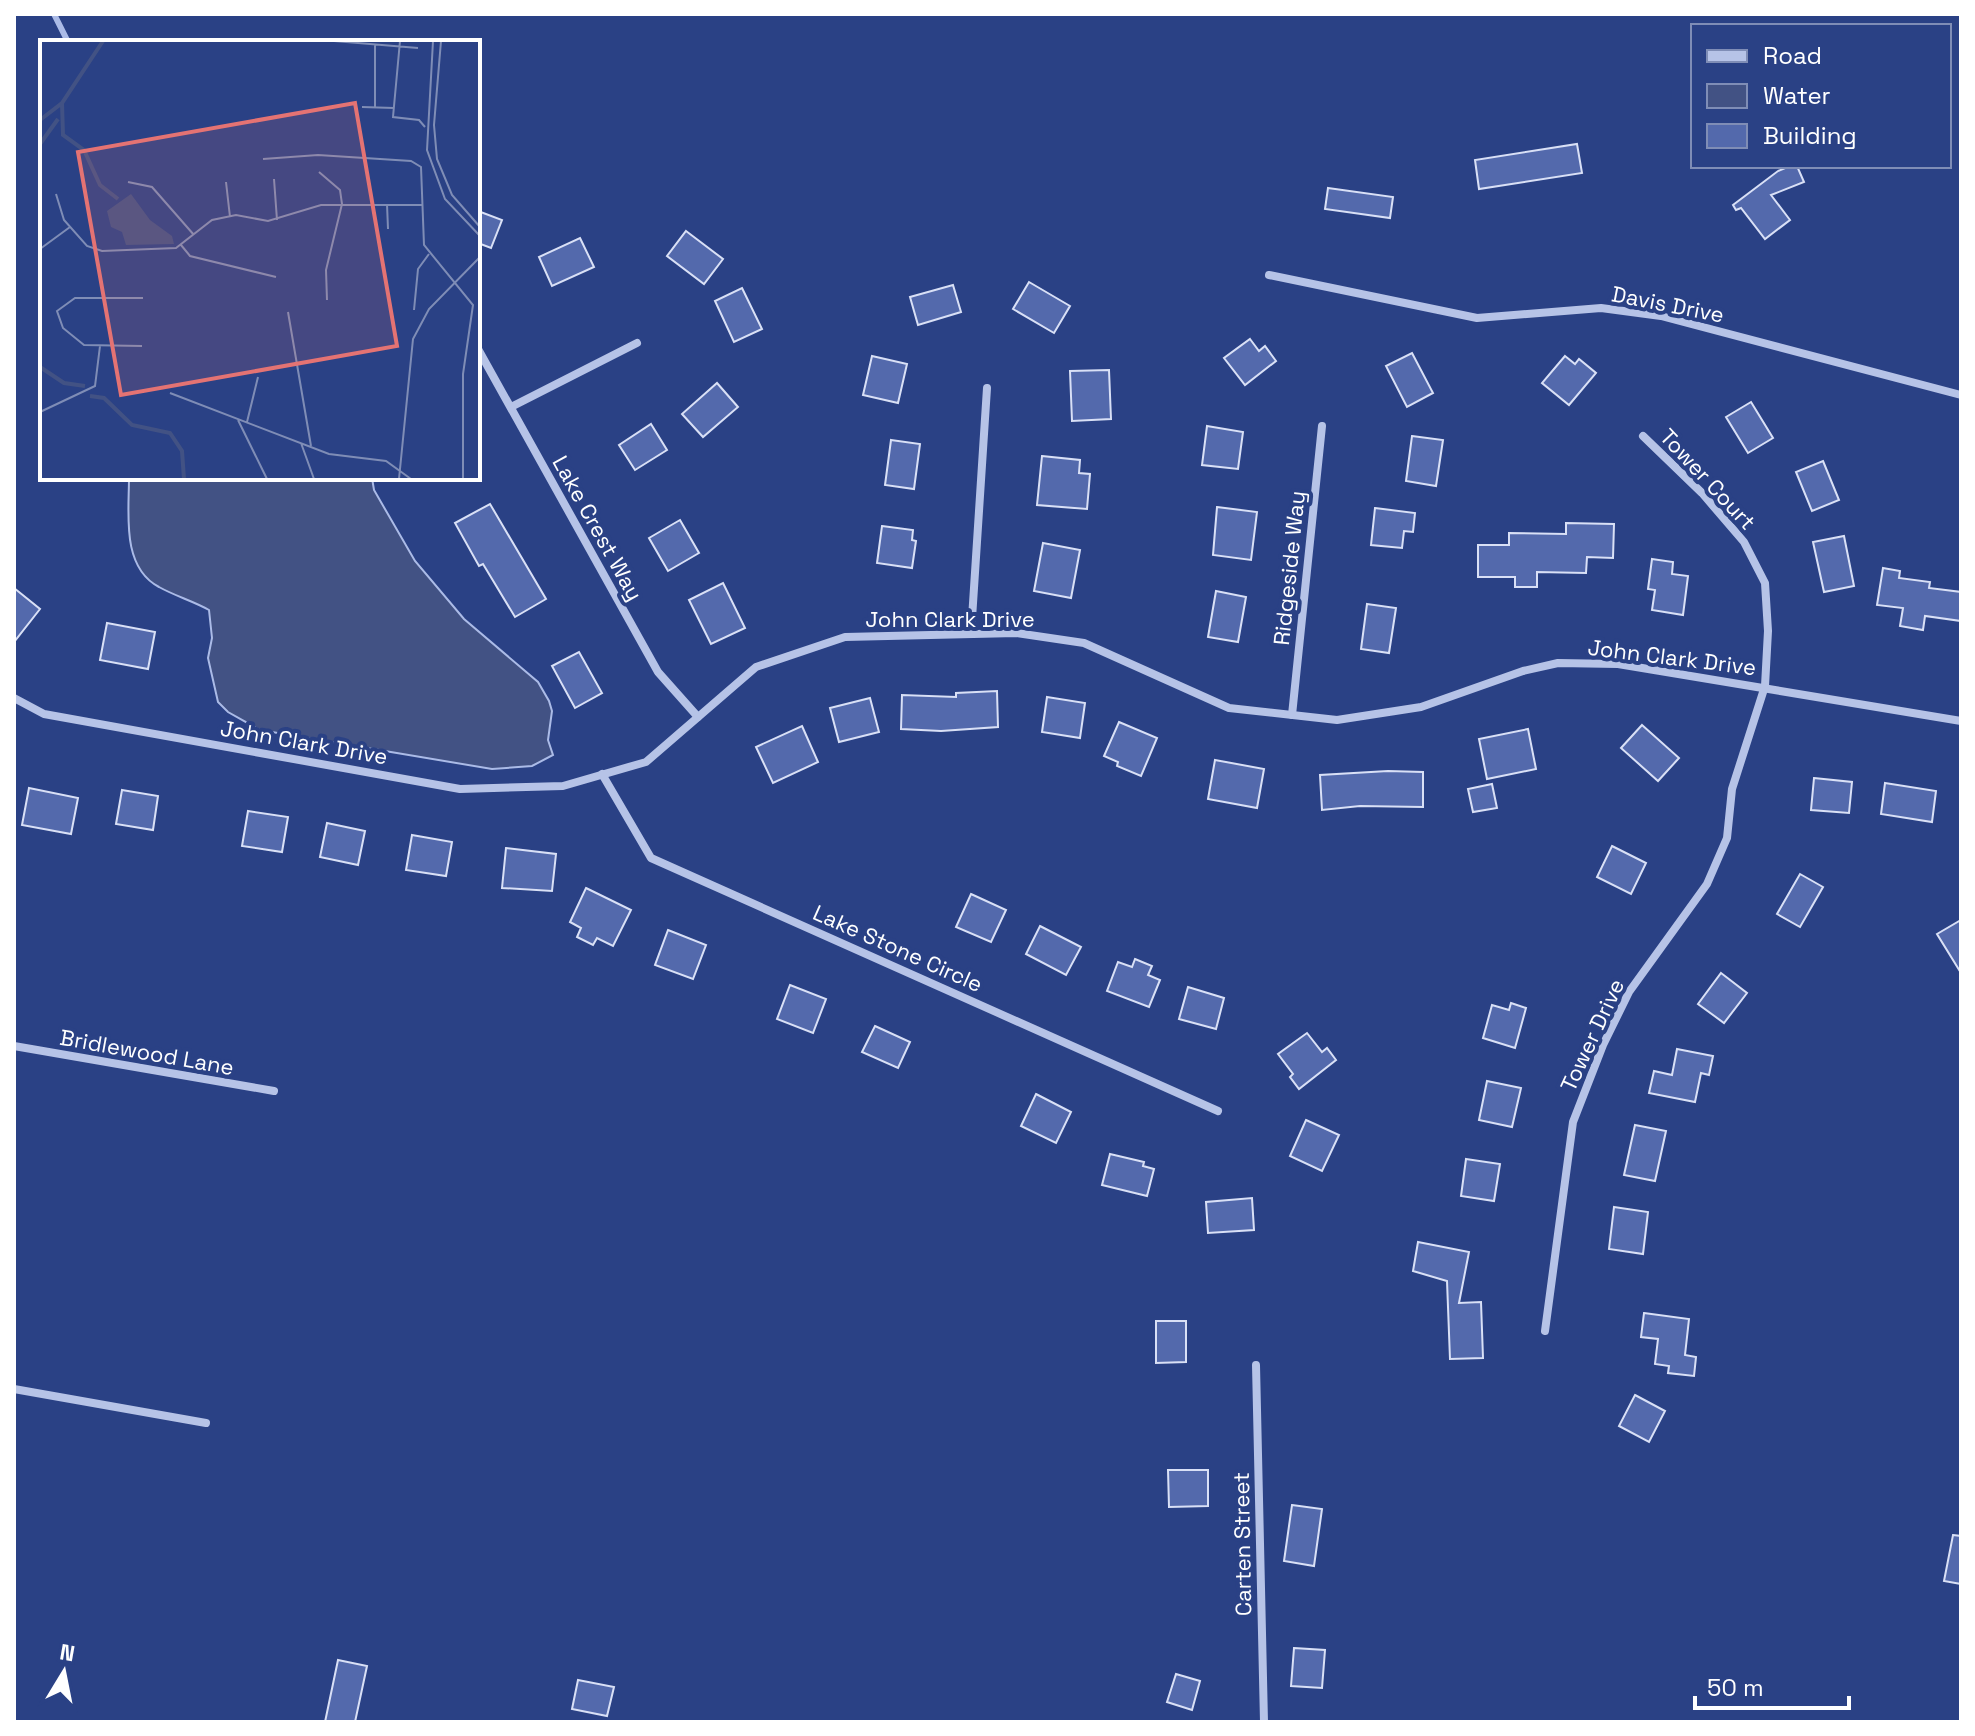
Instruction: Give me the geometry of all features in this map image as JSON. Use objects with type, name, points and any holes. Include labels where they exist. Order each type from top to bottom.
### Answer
[{"type":"street","name":"Davis Drive","points":[[1269,275],[1477,318],[1601,308],[1661,316],[1961,395]]},
{"type":"street","points":[[511,407],[637,343]]},
{"type":"street","name":"Lake Crest Way","points":[[480,353],[658,672],[698,717]]},
{"type":"street","points":[[971,634],[987,388]]},
{"type":"street","name":"Ridgeside Way","points":[[1292,715],[1322,426]]},
{"type":"street","name":"Tower Court","points":[[1643,436],[1702,493],[1744,542],[1765,583],[1768,631],[1765,686]]},
{"type":"street","name":"John Clark Drive","points":[[14,698],[44,714],[460,789],[563,786],[646,762],[756,667],[845,637],[1016,633],[1084,643],[1229,708],[1337,720],[1421,707],[1523,671],[1558,663],[1618,664],[1961,721]]},
{"type":"street","name":"Tower Drive","points":[[1545,1331],[1573,1122],[1603,1045],[1629,992],[1707,884],[1727,838],[1732,789],[1765,686]]},
{"type":"street","name":"Lake Stone Circle","points":[[602,774],[651,858],[1218,1111]]},
{"type":"street","name":"Bridlewood Lane","points":[[14,1046],[274,1091]]},
{"type":"street","name":"Carten Street","points":[[1256,1365],[1264,1722]]},
{"type":"street","points":[[14,1389],[206,1423]]},
{"type":"water","points":[[129,480],[372,480],[374,490],[415,561],[464,619],[538,682],[552,711],[548,740],[553,755],[532,766],[492,769],[260,730],[228,712],[218,702],[208,658],[212,638],[209,610],[159,587],[147,578],[133,553],[128,523]]},
{"type":"building","points":[[1577,144],[1582,173],[1479,189],[1475,160]]},
{"type":"building","points":[[1798,168],[1804,182],[1771,195],[1790,220],[1765,239],[1741,208],[1736,210],[1733,205],[1778,171]]},
{"type":"building","points":[[1328,188],[1393,197],[1390,218],[1325,209]]},
{"type":"building","points":[[480,212],[502,220],[491,248],[480,244]]},
{"type":"building","points":[[686,231],[723,259],[704,284],[667,256]]},
{"type":"building","points":[[580,238],[594,267],[552,286],[539,257]]},
{"type":"building","points":[[1029,282],[1070,306],[1054,333],[1013,309]]},
{"type":"building","points":[[953,285],[961,312],[918,325],[910,297]]},
{"type":"building","points":[[742,288],[762,329],[734,342],[715,301]]},
{"type":"building","points":[[1250,339],[1259,351],[1265,346],[1276,361],[1245,385],[1224,358]]},
{"type":"building","points":[[1412,353],[1433,393],[1407,407],[1386,366]]},
{"type":"building","points":[[872,356],[907,364],[898,403],[863,395]]},
{"type":"building","points":[[1565,356],[1575,364],[1579,359],[1596,373],[1569,405],[1542,383]]},
{"type":"building","points":[[1109,370],[1111,419],[1072,421],[1070,371]]},
{"type":"building","points":[[717,383],[738,407],[703,437],[682,414]]},
{"type":"building","points":[[1751,402],[1773,438],[1748,453],[1726,417]]},
{"type":"building","points":[[651,424],[667,450],[635,470],[619,445]]},
{"type":"building","points":[[1207,426],[1243,432],[1238,469],[1202,465]]},
{"type":"building","points":[[1412,436],[1443,440],[1436,486],[1406,481]]},
{"type":"building","points":[[891,440],[920,444],[914,489],[885,485]]},
{"type":"building","points":[[1042,456],[1080,460],[1079,473],[1090,474],[1087,509],[1037,505]]},
{"type":"building","points":[[1823,461],[1839,500],[1812,511],[1796,472]]},
{"type":"building","points":[[490,504],[546,599],[515,617],[483,564],[479,566],[455,523]]},
{"type":"building","points":[[1217,507],[1257,512],[1251,560],[1213,555]]},
{"type":"building","points":[[1375,508],[1415,513],[1413,532],[1404,531],[1402,548],[1371,545]]},
{"type":"building","points":[[680,520],[699,553],[668,571],[649,538]]},
{"type":"building","points":[[1566,523],[1614,524],[1613,558],[1587,557],[1586,573],[1537,572],[1537,587],[1515,587],[1515,577],[1478,577],[1478,545],[1509,545],[1509,533],[1566,534]]},
{"type":"building","points":[[882,526],[913,530],[912,540],[916,541],[912,568],[877,563]]},
{"type":"building","points":[[1844,536],[1854,586],[1824,592],[1813,542]]},
{"type":"building","points":[[1043,543],[1080,550],[1071,598],[1034,591]]},
{"type":"building","points":[[1652,559],[1673,562],[1672,574],[1688,576],[1683,615],[1652,610],[1655,590],[1648,589]]},
{"type":"building","points":[[1883,568],[1900,571],[1899,578],[1930,582],[1929,588],[1961,592],[1961,621],[1925,616],[1923,630],[1900,626],[1903,608],[1877,605]]},
{"type":"building","points":[[723,583],[745,628],[711,644],[689,600]]},
{"type":"building","points":[[14,588],[40,609],[14,642]]},
{"type":"building","points":[[1216,591],[1246,597],[1238,642],[1208,637]]},
{"type":"building","points":[[1367,604],[1396,608],[1389,653],[1361,649]]},
{"type":"building","points":[[107,623],[155,632],[148,669],[100,660]]},
{"type":"building","points":[[579,652],[602,693],[575,708],[552,666]]},
{"type":"building","points":[[997,691],[998,727],[941,731],[901,729],[902,695],[956,697],[956,693]]},
{"type":"building","points":[[1047,697],[1085,703],[1080,738],[1042,732]]},
{"type":"building","points":[[870,698],[879,732],[839,742],[830,708]]},
{"type":"building","points":[[1119,722],[1157,738],[1141,776],[1117,766],[1118,762],[1104,756]]},
{"type":"building","points":[[1642,725],[1679,758],[1658,781],[1621,748]]},
{"type":"building","points":[[802,726],[818,762],[773,783],[756,747]]},
{"type":"building","points":[[1528,729],[1536,769],[1487,779],[1479,739]]},
{"type":"building","points":[[1215,760],[1264,769],[1257,808],[1208,799]]},
{"type":"building","points":[[1423,772],[1423,807],[1360,806],[1322,810],[1320,775]]},
{"type":"building","points":[[1814,778],[1852,782],[1849,813],[1811,810]]},
{"type":"building","points":[[1885,783],[1936,791],[1932,822],[1881,814]]},
{"type":"building","points":[[1492,784],[1497,808],[1473,812],[1468,789]]},
{"type":"building","points":[[29,788],[78,798],[71,834],[22,825]]},
{"type":"building","points":[[122,790],[158,796],[153,830],[116,824]]},
{"type":"building","points":[[248,811],[288,817],[282,852],[242,846]]},
{"type":"building","points":[[327,823],[365,831],[358,865],[320,857]]},
{"type":"building","points":[[412,835],[452,842],[446,876],[406,870]]},
{"type":"building","points":[[1612,846],[1646,863],[1631,894],[1597,877]]},
{"type":"building","points":[[506,848],[556,854],[552,891],[502,888]]},
{"type":"building","points":[[1800,874],[1823,887],[1800,927],[1777,914]]},
{"type":"building","points":[[586,888],[631,910],[613,946],[597,938],[593,945],[577,937],[581,928],[570,922]]},
{"type":"building","points":[[971,894],[1006,910],[991,942],[956,927]]},
{"type":"building","points":[[1961,920],[1961,973],[1937,934]]},
{"type":"building","points":[[1040,926],[1081,947],[1066,975],[1026,954]]},
{"type":"building","points":[[668,930],[706,945],[693,979],[655,965]]},
{"type":"building","points":[[1135,959],[1152,966],[1148,975],[1160,980],[1149,1007],[1107,991],[1118,962],[1132,967]]},
{"type":"building","points":[[1721,973],[1747,993],[1724,1023],[1698,1004]]},
{"type":"building","points":[[790,985],[826,999],[813,1033],[777,1019]]},
{"type":"building","points":[[1188,987],[1224,998],[1216,1029],[1179,1019]]},
{"type":"building","points":[[1511,1003],[1526,1008],[1515,1048],[1483,1038],[1492,1005],[1509,1010]]},
{"type":"building","points":[[875,1026],[910,1042],[898,1068],[862,1052]]},
{"type":"building","points":[[1307,1033],[1322,1052],[1327,1048],[1336,1060],[1299,1089],[1290,1077],[1293,1074],[1278,1054]]},
{"type":"building","points":[[1677,1049],[1713,1056],[1709,1075],[1701,1073],[1695,1102],[1649,1093],[1654,1071],[1672,1075]]},
{"type":"building","points":[[1487,1081],[1521,1088],[1512,1127],[1479,1120]]},
{"type":"building","points":[[1036,1094],[1071,1112],[1056,1143],[1021,1126]]},
{"type":"building","points":[[1306,1120],[1339,1135],[1322,1171],[1290,1156]]},
{"type":"building","points":[[1635,1125],[1666,1131],[1655,1181],[1624,1175]]},
{"type":"building","points":[[1110,1154],[1144,1162],[1143,1166],[1154,1169],[1147,1196],[1102,1185]]},
{"type":"building","points":[[1466,1159],[1500,1164],[1494,1201],[1461,1196]]},
{"type":"building","points":[[1252,1198],[1254,1230],[1208,1233],[1206,1202]]},
{"type":"building","points":[[1614,1207],[1648,1212],[1643,1254],[1609,1249]]},
{"type":"building","points":[[1418,1242],[1469,1252],[1459,1303],[1481,1302],[1483,1358],[1450,1359],[1447,1281],[1413,1271]]},
{"type":"building","points":[[1644,1313],[1689,1319],[1685,1355],[1696,1357],[1694,1376],[1668,1373],[1669,1366],[1655,1364],[1658,1339],[1641,1337]]},
{"type":"building","points":[[1156,1321],[1186,1321],[1186,1362],[1156,1363]]},
{"type":"building","points":[[1635,1395],[1665,1411],[1649,1442],[1619,1426]]},
{"type":"building","points":[[1168,1470],[1208,1470],[1208,1506],[1169,1507]]},
{"type":"building","points":[[1292,1505],[1322,1509],[1314,1566],[1284,1561]]},
{"type":"building","points":[[1953,1535],[1961,1536],[1961,1584],[1944,1581]]},
{"type":"building","points":[[1294,1648],[1325,1650],[1322,1688],[1291,1686]]},
{"type":"building","points":[[338,1660],[367,1666],[355,1722],[325,1722]]},
{"type":"building","points":[[1176,1674],[1200,1681],[1192,1710],[1167,1702]]},
{"type":"building","points":[[578,1680],[614,1687],[607,1716],[572,1709]]},
{"type":"waterway","points":[[54,14],[67,40]]}]
